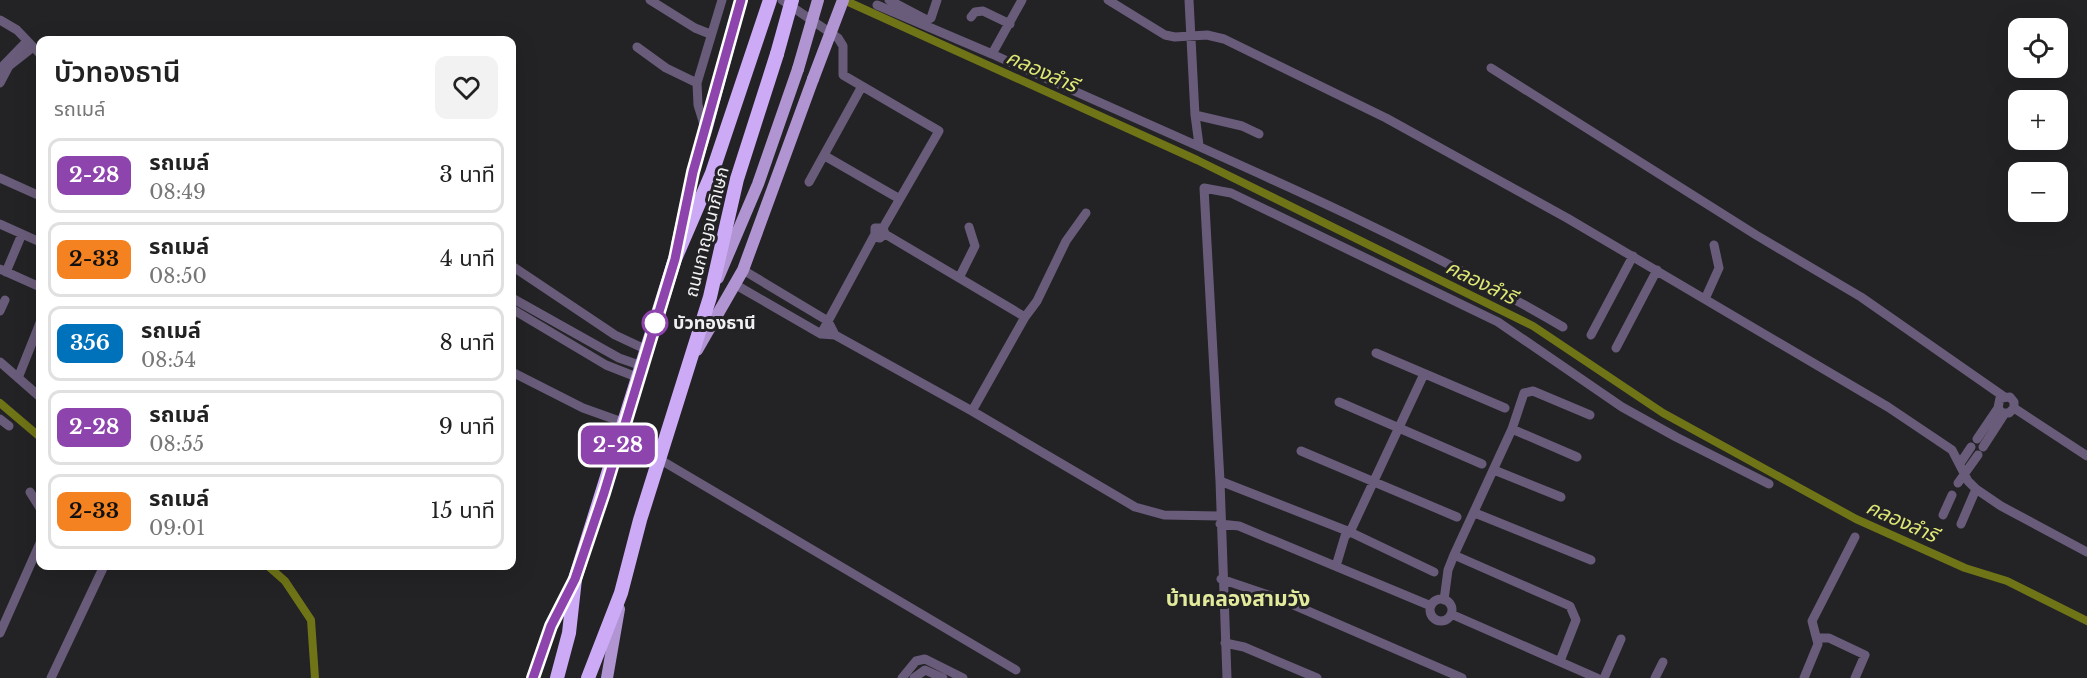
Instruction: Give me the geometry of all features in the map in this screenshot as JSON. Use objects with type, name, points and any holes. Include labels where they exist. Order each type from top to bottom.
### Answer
[{"type":"highway","name":"ถนนกาญจนาภิเษก","points":[[557,678],[569,633],[575,579],[675,259],[712,173],[770,0]]},
{"type":"highway","name":"ถนนกาญจนาภิเษก","points":[[588,678],[621,592],[659,459],[692,357],[710,297],[737,179],[792,0]]},
{"type":"main road","points":[[675,259],[693,172],[741,0]]},
{"type":"main road","points":[[710,297],[758,184],[798,69],[818,0]]},
{"type":"main road","points":[[692,357],[736,285],[843,0]]},
{"type":"main road","points":[[533,678],[551,626],[575,579]]},
{"type":"main road","points":[[607,678],[621,592]]},
{"type":"street","points":[[650,0],[694,28],[710,34]]},
{"type":"street","points":[[706,131],[698,105],[697,83],[722,0]]},
{"type":"street","points":[[782,0],[838,38],[843,46],[843,75],[861,88],[939,131],[898,198],[880,238],[874,236],[821,334]]},
{"type":"street","points":[[889,0],[929,20],[937,0]]},
{"type":"street","points":[[992,54],[1022,0]]},
{"type":"street","points":[[1108,0],[1165,35],[1174,38],[1207,35],[1224,39],[1261,56],[1386,118],[1633,256],[1878,401],[1952,450],[1961,462],[1961,479]]},
{"type":"street","points":[[1189,0],[1193,36],[1195,115],[1200,146]]},
{"type":"street","points":[[877,5],[1200,146],[1224,160],[1382,230],[1503,292],[1563,327]]},
{"type":"street","points":[[971,17],[975,12],[983,10],[1010,24]]},
{"type":"street","points":[[0,21],[16,30],[36,50]]},
{"type":"street","points":[[1,76],[30,45]]},
{"type":"street","points":[[637,47],[666,68],[697,83]]},
{"type":"street","points":[[1491,68],[1756,235],[1861,297],[2003,396],[2012,399],[1979,444],[1961,462]]},
{"type":"street","points":[[809,182],[861,88]]},
{"type":"street","points":[[1195,115],[1242,126],[1259,134]]},
{"type":"street","points":[[825,156],[898,198]]},
{"type":"street","points":[[0,178],[36,194]]},
{"type":"street","points":[[1227,678],[1221,579],[1220,481],[1204,189],[1231,193],[1498,322],[1622,406],[1676,438],[1769,484]]},
{"type":"street","points":[[972,411],[1024,317],[1037,301],[1066,241],[1086,213]]},
{"type":"street","points":[[0,224],[36,240]]},
{"type":"street","points":[[958,278],[974,251],[975,242],[969,227]]},
{"type":"street","points":[[884,231],[1024,317]]},
{"type":"street","points":[[22,234],[3,270],[36,285]]},
{"type":"street","points":[[1705,299],[1719,268],[1714,245]]},
{"type":"street","points":[[1591,335],[1633,256]]},
{"type":"street","points":[[516,269],[615,335],[647,350]]},
{"type":"street","points":[[742,270],[828,321],[835,335]]},
{"type":"street","points":[[1616,348],[1657,270]]},
{"type":"street","points":[[736,285],[821,334],[835,335],[972,411],[1135,507],[1164,515],[1219,520],[1239,526],[1431,606]]},
{"type":"street","points":[[785,314],[792,299]]},
{"type":"street","points":[[0,311],[5,300]]},
{"type":"street","points":[[516,300],[640,372]]},
{"type":"street","points":[[516,311],[606,364],[640,372]]},
{"type":"street","points":[[18,378],[36,333]]},
{"type":"street","points":[[1376,353],[1505,408]]},
{"type":"street","points":[[0,362],[36,394]]},
{"type":"street","points":[[516,374],[583,408],[625,423]]},
{"type":"street","points":[[1336,566],[1345,545],[1346,536],[1376,481],[1424,374]]},
{"type":"street","points":[[1444,600],[1448,570],[1512,429],[1524,393],[1528,391],[1590,415]]},
{"type":"street","points":[[2003,396],[1998,401],[2006,410],[2087,456]]},
{"type":"street","points":[[1339,402],[1482,464]]},
{"type":"street","points":[[0,419],[9,426]]},
{"type":"street","points":[[1512,429],[1577,457]]},
{"type":"street","points":[[1961,479],[1979,444]]},
{"type":"street","points":[[1301,451],[1376,481],[1457,518]]},
{"type":"street","points":[[659,459],[1016,670]]},
{"type":"street","points":[[1494,470],[1561,497]]},
{"type":"street","points":[[1961,479],[2006,509],[2087,552]]},
{"type":"street","points":[[1220,481],[1350,532],[1434,572]]},
{"type":"street","points":[[1961,524],[1976,489]]},
{"type":"street","points":[[30,492],[36,502]]},
{"type":"street","points":[[1943,515],[1952,495]]},
{"type":"street","points":[[1475,513],[1591,560]]},
{"type":"street","points":[[1804,678],[1818,644],[1812,621],[1855,537]]},
{"type":"street","points":[[0,633],[36,552]]},
{"type":"street","points":[[1454,555],[1570,606],[1576,620],[1560,661]]},
{"type":"street","points":[[51,678],[102,570]]},
{"type":"street","points":[[1221,579],[1280,599],[1462,678]]},
{"type":"street","points":[[1444,600],[1451,606],[1451,614],[1444,621],[1435,619],[1431,606],[1436,601],[1444,600]]},
{"type":"street","points":[[1451,614],[1597,678]]},
{"type":"street","points":[[1817,638],[1829,638],[1865,655],[1855,678]]},
{"type":"street","points":[[1604,678],[1621,639]]},
{"type":"street","points":[[1226,643],[1244,647],[1317,678]]},
{"type":"street","points":[[902,678],[916,661],[925,659],[963,678]]},
{"type":"street","points":[[1655,678],[1663,662]]},
{"type":"street","points":[[914,678],[925,670],[943,678]]},
{"type":"waterway","name":"คลองลำรี","points":[[844,0],[1197,160],[1533,326],[1663,413],[1856,519],[1965,568],[2007,581],[2087,621]]},
{"type":"waterway","points":[[0,403],[36,434]]},
{"type":"waterway","points":[[273,570],[285,581],[311,620],[315,678]]},
{"type":"bus line","name":"2-28","points":[[533,678],[551,626],[585,554],[604,493],[675,259],[693,172],[741,0]]},
{"type":"place","name":"บัวทองธานี","points":[[655,323]]},
{"type":"district","name":"บ้านคลองสามวัง","points":[[1238,599]]}]
